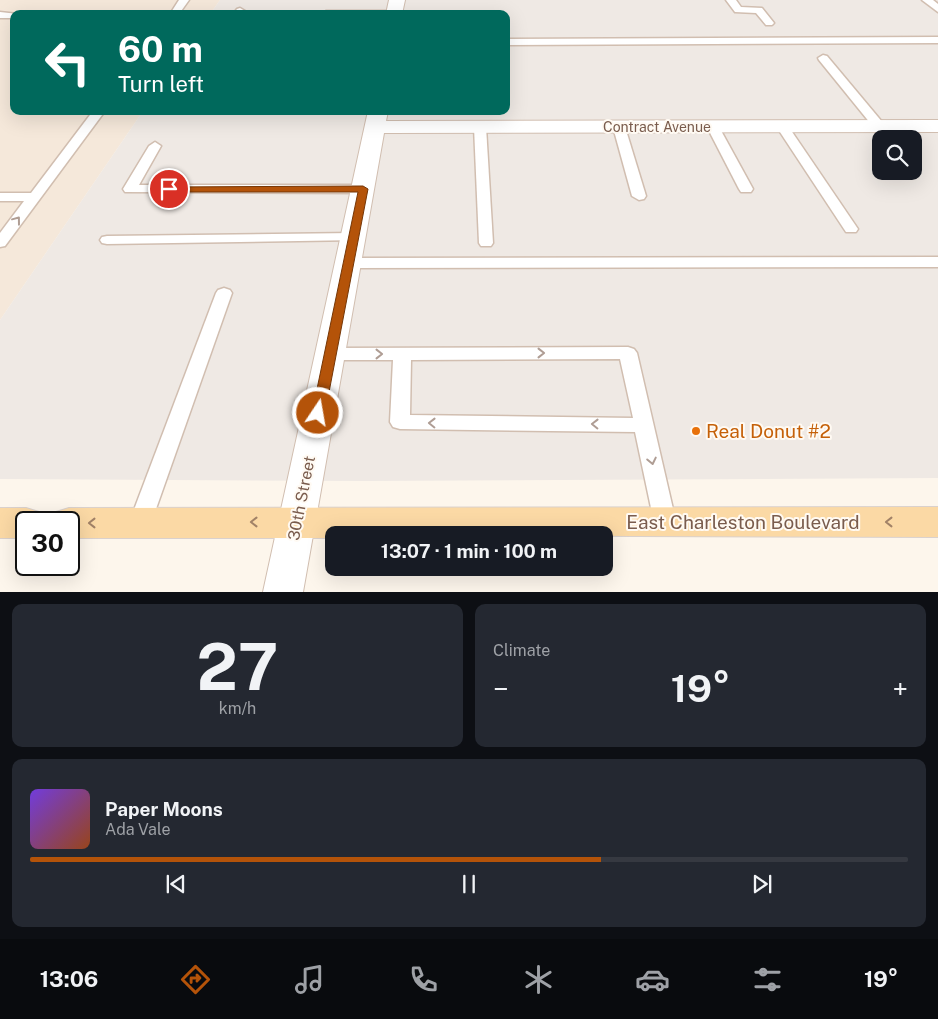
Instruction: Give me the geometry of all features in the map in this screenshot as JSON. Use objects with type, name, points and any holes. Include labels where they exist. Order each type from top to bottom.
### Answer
[{"type":"main road","name":"East Charleston Boulevard","points":[[80,523],[938,522]]},
{"type":"main road","points":[[0,523],[15,523]]},
{"type":"street","name":"Contract Avenue","points":[[377,119],[480,127],[938,126]]},
{"type":"street","name":"30th Street","points":[[283,592],[377,119]]},
{"type":"lane","points":[[731,0],[738,10],[760,10],[769,23]]},
{"type":"lane","points":[[927,0],[938,10]]},
{"type":"lane","points":[[510,42],[938,40]]},
{"type":"lane","points":[[823,58],[879,126]]},
{"type":"lane","points":[[0,243],[97,115]]},
{"type":"lane","points":[[782,126],[851,229]]},
{"type":"lane","points":[[480,127],[486,243]]},
{"type":"lane","points":[[619,127],[639,196]]},
{"type":"lane","points":[[712,127],[746,190]]},
{"type":"lane","points":[[155,146],[130,190],[363,189]]},
{"type":"lane","points":[[0,196],[34,196]]},
{"type":"lane","points":[[107,240],[351,250],[937,264]]},
{"type":"lane","points":[[140,523],[224,293]]},
{"type":"lane","points":[[330,354],[628,353],[665,522]]},
{"type":"lane","points":[[402,354],[400,422],[644,425]]},
{"type":"shaded area","points":[[0,0],[220,0],[213,10],[10,10],[10,115],[140,115],[0,320]]},
{"type":"shaded area","points":[[220,0],[938,0],[938,478],[364,481],[0,479],[0,320],[140,115],[510,115],[510,10],[213,10]]},
{"type":"place","name":"Real Donut #2","points":[[696,431]]},
{"type":"route","points":[[169,189],[363,189],[318,413]]}]
